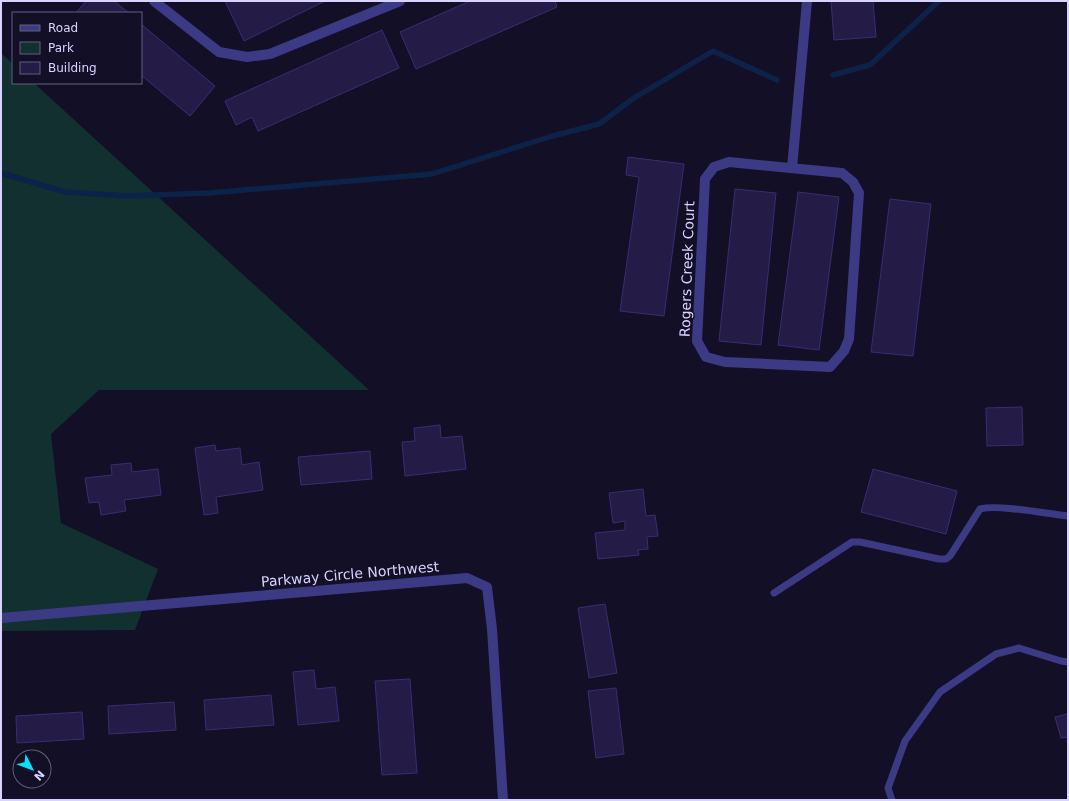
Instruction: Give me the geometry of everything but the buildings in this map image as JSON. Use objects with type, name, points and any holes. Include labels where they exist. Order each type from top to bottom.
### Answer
[{"type":"street","points":[[154,1],[219,52],[247,57],[270,54],[400,1]]},
{"type":"street","points":[[792,168],[807,1]]},
{"type":"street","name":"Rogers Creek Court","points":[[729,162],[792,168],[842,173],[853,182],[859,193],[849,339],[844,351],[830,366],[725,362],[706,357],[697,341],[705,179],[714,167],[729,162]]},
{"type":"street","name":"Parkway Circle Northwest","points":[[1,618],[467,578],[487,587],[492,629],[504,800]]},
{"type":"lane","points":[[774,593],[852,542],[860,542],[938,559],[946,559],[950,556],[980,509],[1009,509],[1068,516]]},
{"type":"lane","points":[[892,800],[888,788],[905,741],[940,692],[996,654],[1019,648],[1068,662]]},
{"type":"green space","points":[[1,53],[12,63],[12,84],[35,84],[369,390],[99,390],[51,434],[61,523],[158,569],[135,630],[1,631]]},
{"type":"waterway","points":[[833,75],[870,65],[939,1]]},
{"type":"waterway","points":[[1,173],[65,192],[127,196],[209,193],[432,174],[549,137],[599,124],[634,98],[713,51],[777,80]]}]
